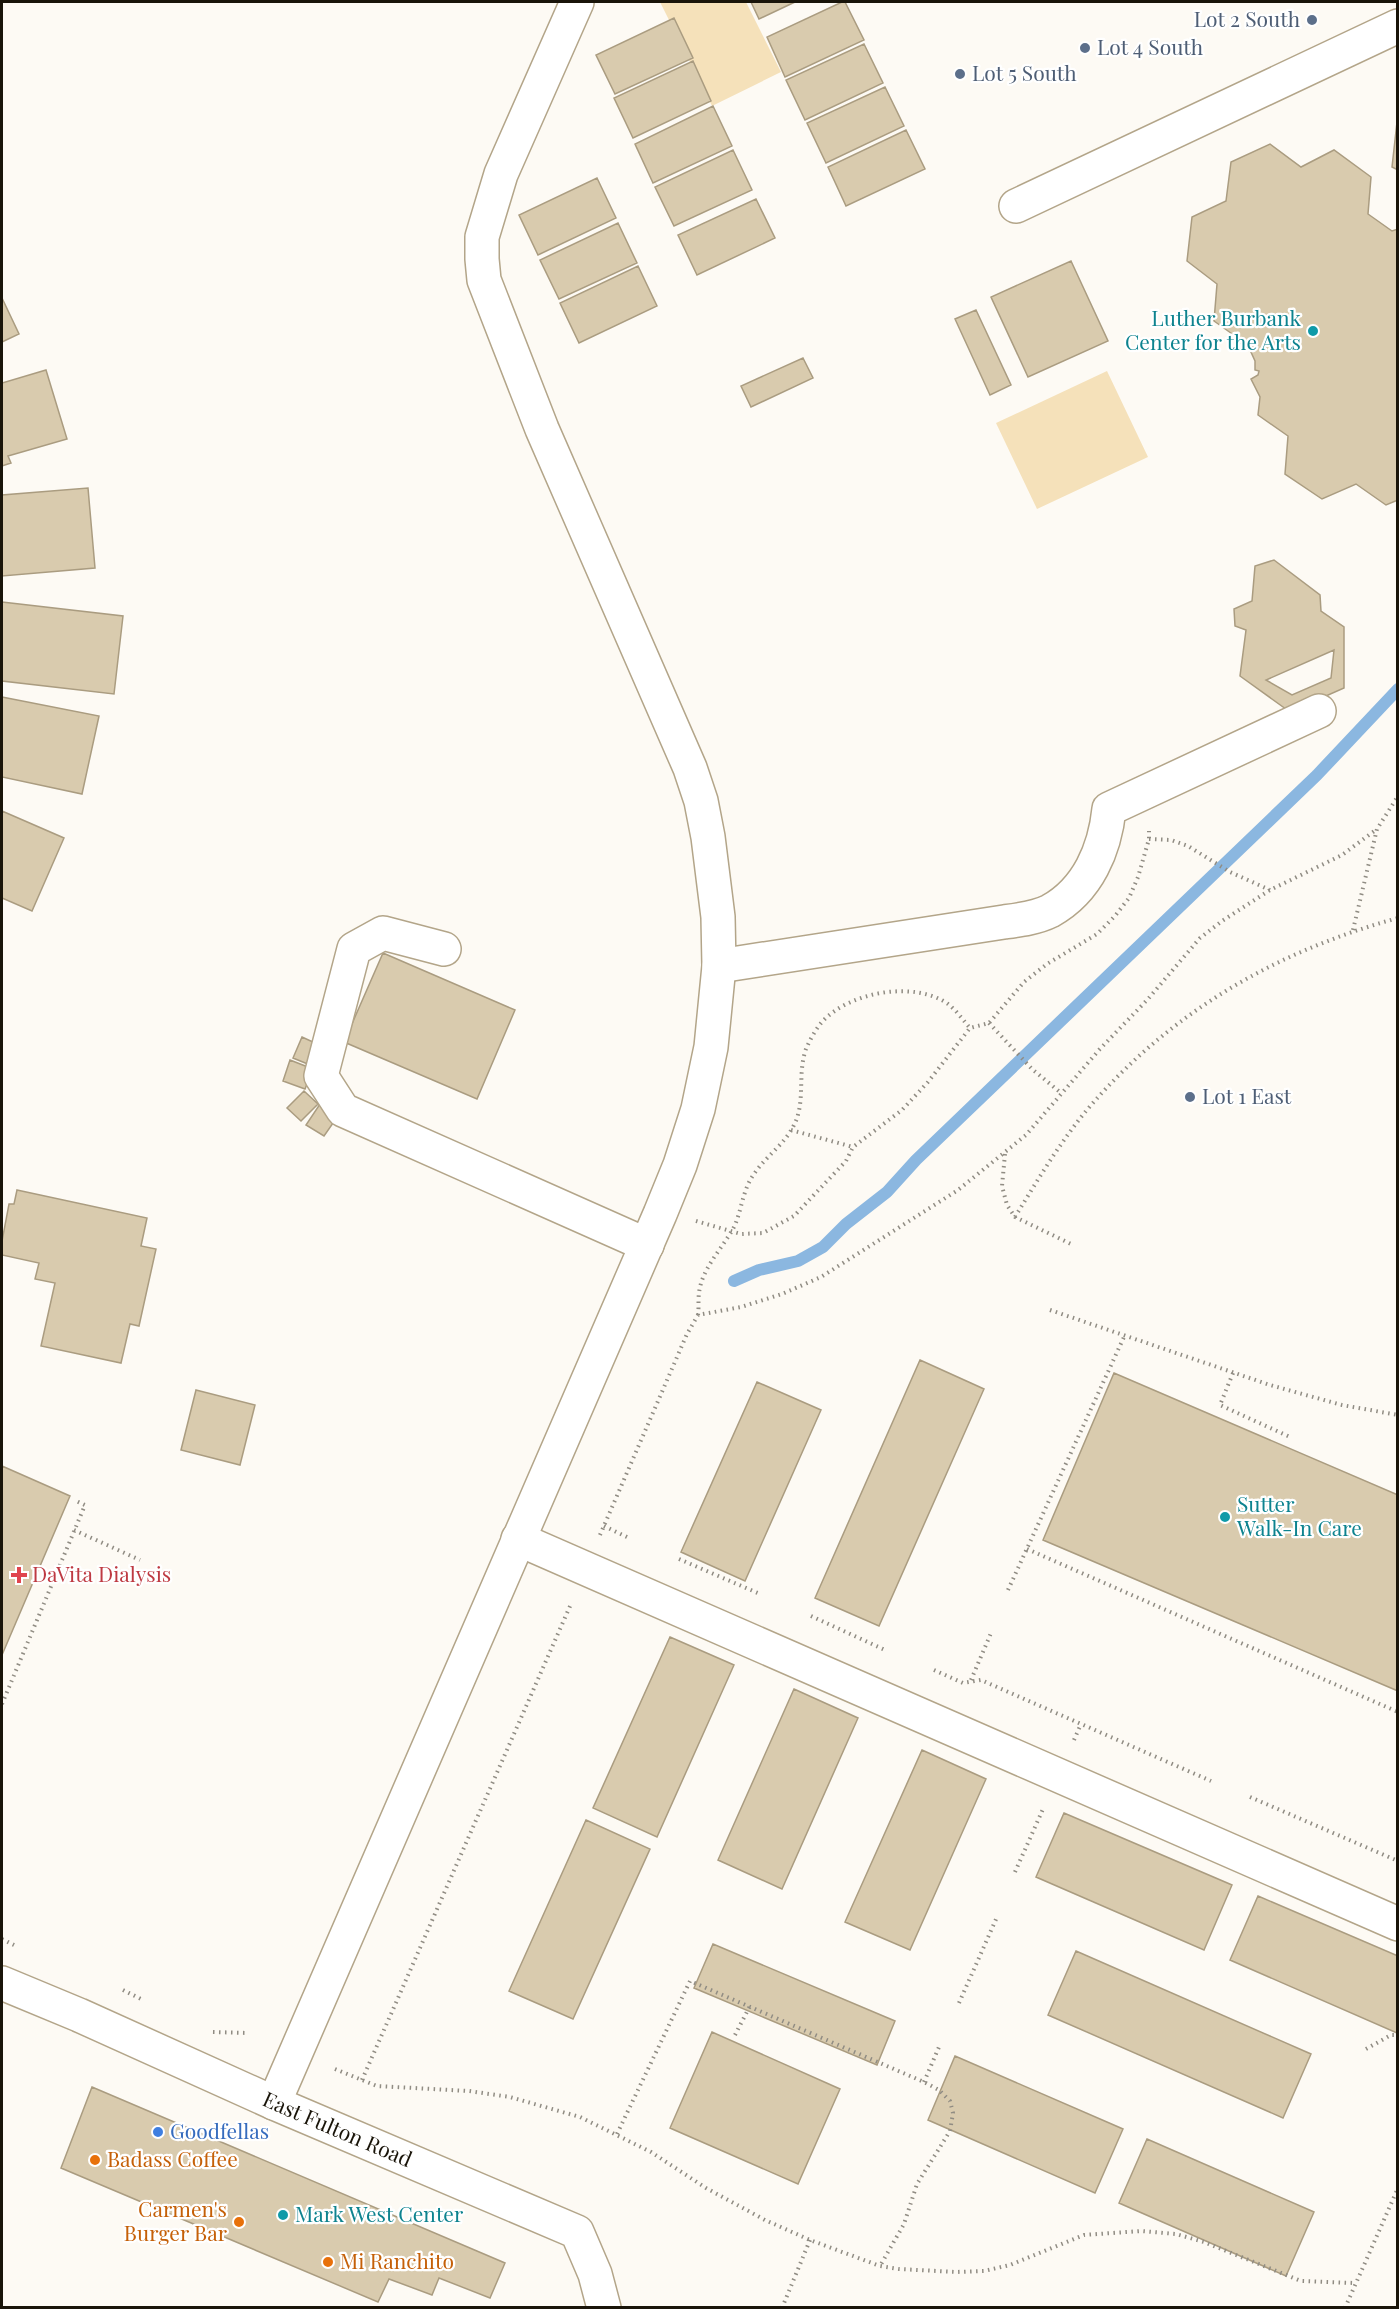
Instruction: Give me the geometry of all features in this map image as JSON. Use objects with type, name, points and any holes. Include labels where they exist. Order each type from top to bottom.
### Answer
[{"type":"street","points":[[274,2103],[647,1245],[680,1165],[698,1109],[711,1047],[719,966],[718,917],[714,875],[701,801],[690,768],[542,429],[484,280],[482,237],[501,174],[577,2]]},
{"type":"street","points":[[1016,206],[1398,26]]},
{"type":"street","points":[[719,966],[1004,922],[1049,911],[1074,892],[1095,863],[1103,845],[1109,808],[1319,711]]},
{"type":"street","points":[[444,949],[383,933],[354,949],[321,1076],[343,1110],[647,1245]]},
{"type":"street","points":[[518,1539],[1398,1924]]},
{"type":"street","name":"East Fulton Road","points":[[9,1991],[577,2232],[596,2274],[604,2307]]},
{"type":"path","points":[[1353,930],[1377,829],[1398,796]]},
{"type":"path","points":[[698,1316],[741,1307],[783,1294],[821,1277],[958,1190],[1026,1135],[1200,938],[1270,890],[1342,855],[1377,829]]},
{"type":"path","points":[[1149,839],[1171,840],[1188,846],[1230,872],[1270,890]]},
{"type":"path","points":[[1015,1217],[1052,1157],[1086,1112],[1151,1045],[1191,1014],[1259,971],[1300,951],[1353,930],[1398,918]]},
{"type":"path","points":[[596,1542],[687,1334],[698,1316],[699,1292],[707,1269],[731,1232],[752,1176],[791,1130],[800,1105],[805,1052],[823,1021],[857,1000],[891,991],[912,991],[948,1004],[970,1028]]},
{"type":"path","points":[[989,1023],[1032,1069],[1061,1093]]},
{"type":"path","points":[[662,1208],[709,1226],[741,1234],[763,1233],[794,1216],[846,1161],[853,1147],[902,1110],[928,1082],[957,1044]]},
{"type":"path","points":[[791,1130],[853,1147]]},
{"type":"path","points":[[1005,1154],[1002,1186],[1007,1205],[1015,1217],[1071,1244]]},
{"type":"path","points":[[1050,1310],[1233,1373],[1342,1405],[1398,1415]]},
{"type":"path","points":[[1008,1590],[1124,1336]]},
{"type":"path","points":[[1233,1373],[1220,1405],[1290,1437]]},
{"type":"path","points":[[2,1704],[85,1505],[74,1500]]},
{"type":"path","points":[[604,1526],[631,1539]]},
{"type":"path","points":[[74,1530],[140,1560]]},
{"type":"path","points":[[1027,1549],[1398,1712]]},
{"type":"path","points":[[679,1559],[760,1594]]},
{"type":"path","points":[[362,2080],[571,1603]]},
{"type":"path","points":[[811,1616],[885,1650]]},
{"type":"path","points":[[971,1680],[991,1633]]},
{"type":"path","points":[[934,1670],[963,1683],[981,1680],[1211,1781]]},
{"type":"path","points":[[1250,1797],[1398,1861]]},
{"type":"path","points":[[1015,1872],[1044,1808]]},
{"type":"path","points":[[959,2003],[997,1917]]},
{"type":"path","points":[[617,2134],[690,1981],[924,2082],[939,2090],[950,2101],[953,2113],[950,2131],[916,2184],[904,2224],[879,2266]]},
{"type":"path","points":[[735,2036],[750,2007]]},
{"type":"path","points":[[1366,2049],[1391,2035],[1398,2036]]},
{"type":"path","points":[[924,2082],[939,2046]]},
{"type":"path","points":[[335,2069],[377,2086],[469,2091],[510,2097],[580,2117],[617,2134],[740,2206],[810,2240],[879,2266],[899,2270],[984,2271],[1010,2265],[1084,2235],[1141,2231],[1176,2234],[1203,2242],[1301,2281],[1354,2283]]},
{"type":"path","points":[[1345,2307],[1398,2188]]},
{"type":"path","points":[[782,2307],[810,2240]]},
{"type":"shaded area","points":[[660,2],[746,2],[781,72],[712,106]]},
{"type":"shaded area","points":[[1107,371],[1148,457],[1037,509],[996,423]]},
{"type":"building","points":[[751,2],[795,2],[759,19]]},
{"type":"building","points":[[845,2],[864,40],[785,77],[767,37]]},
{"type":"building","points":[[674,18],[693,58],[615,94],[596,55]]},
{"type":"building","points":[[864,44],[883,83],[805,120],[786,80]]},
{"type":"building","points":[[693,61],[711,101],[633,138],[614,98]]},
{"type":"building","points":[[885,87],[904,126],[826,163],[807,123]]},
{"type":"building","points":[[713,106],[732,146],[653,183],[635,144]]},
{"type":"building","points":[[1398,122],[1398,170],[1392,167]]},
{"type":"building","points":[[906,130],[925,169],[846,206],[828,167]]},
{"type":"building","name":"Luther Burbank Center for the Arts","points":[[1270,144],[1301,167],[1334,150],[1371,177],[1368,214],[1392,231],[1398,229],[1398,500],[1386,505],[1356,484],[1322,499],[1285,474],[1288,436],[1258,415],[1260,397],[1251,379],[1258,375],[1259,371],[1255,370],[1255,361],[1250,350],[1240,343],[1242,341],[1214,321],[1217,284],[1187,261],[1192,217],[1226,201],[1231,162]]},
{"type":"building","points":[[733,150],[752,190],[674,226],[655,187]]},
{"type":"building","points":[[597,178],[616,218],[538,255],[519,215]]},
{"type":"building","points":[[756,199],[775,238],[697,275],[678,235]]},
{"type":"building","points":[[618,223],[637,263],[559,299],[540,260]]},
{"type":"building","points":[[1071,261],[1108,341],[1028,377],[991,297]]},
{"type":"building","points":[[638,266],[657,306],[579,343],[560,303]]},
{"type":"building","points":[[2,298],[19,334],[2,342]]},
{"type":"building","points":[[976,310],[1011,385],[990,395],[955,319]]},
{"type":"building","points":[[803,358],[813,378],[751,407],[741,386]]},
{"type":"building","points":[[46,370],[67,439],[8,456],[11,463],[2,466],[2,383]]},
{"type":"building","points":[[88,488],[95,568],[2,576],[2,495]]},
{"type":"building","points":[[1274,560],[1320,595],[1321,611],[1344,627],[1344,688],[1290,712],[1240,676],[1246,630],[1235,626],[1234,609],[1252,601],[1255,566]],"holes":[[[1334,650],[1331,678],[1292,695],[1266,680]]]},
{"type":"building","points":[[2,602],[123,616],[114,694],[2,681]]},
{"type":"building","points":[[2,697],[99,716],[82,794],[2,777]]},
{"type":"building","points":[[2,811],[64,838],[32,911],[2,898]]},
{"type":"building","points":[[383,953],[515,1010],[477,1099],[344,1042]]},
{"type":"building","points":[[302,1037],[324,1047],[315,1067],[293,1058]]},
{"type":"building","points":[[290,1060],[313,1069],[305,1089],[283,1081]]},
{"type":"building","points":[[304,1091],[318,1104],[301,1121],[287,1108]]},
{"type":"building","points":[[320,1104],[338,1116],[324,1136],[306,1125]]},
{"type":"building","points":[[17,1190],[147,1218],[141,1246],[156,1249],[139,1326],[130,1324],[121,1363],[41,1346],[55,1283],[35,1279],[39,1263],[2,1255],[2,1241],[9,1204],[14,1204]]},
{"type":"building","points":[[920,1360],[984,1389],[879,1626],[815,1598]]},
{"type":"building","name":"Sutter Walk-In Care","points":[[1114,1373],[1398,1495],[1398,1691],[1043,1540]]},
{"type":"building","points":[[757,1382],[821,1410],[745,1581],[681,1552]]},
{"type":"building","points":[[196,1390],[255,1405],[240,1465],[181,1450]]},
{"type":"building","name":"DaVita Dialysis","points":[[2,1466],[70,1496],[2,1655]]},
{"type":"building","points":[[670,1637],[734,1665],[657,1837],[593,1808]]},
{"type":"building","points":[[794,1689],[858,1718],[782,1889],[718,1860]]},
{"type":"building","points":[[922,1750],[986,1779],[910,1950],[845,1922]]},
{"type":"building","points":[[1064,1813],[1232,1885],[1204,1950],[1036,1877]]},
{"type":"building","points":[[586,1820],[650,1849],[573,2019],[509,1991]]},
{"type":"building","points":[[1258,1896],[1398,1956],[1397,2033],[1230,1960]]},
{"type":"building","points":[[713,1944],[895,2021],[877,2065],[694,1988]]},
{"type":"building","points":[[1076,1951],[1311,2054],[1283,2118],[1048,2015]]},
{"type":"building","points":[[712,2032],[840,2089],[798,2184],[670,2128]]},
{"type":"building","points":[[955,2056],[1123,2129],[1095,2193],[928,2120]]},
{"type":"building","name":"Mark West Center","points":[[92,2087],[505,2263],[490,2298],[439,2278],[432,2295],[389,2279],[378,2302],[61,2168]]},
{"type":"building","points":[[1147,2139],[1314,2212],[1286,2276],[1119,2203]]},
{"type":"waterway","points":[[734,1281],[759,1270],[798,1261],[823,1247],[846,1224],[887,1192],[916,1160],[1317,775],[1398,689]]},
{"type":"place","name":"Lot 2 South","points":[[1312,20]]},
{"type":"place","name":"Lot 4 South","points":[[1085,48]]},
{"type":"place","name":"Lot 5 South","points":[[960,74]]},
{"type":"place","name":"Luther Burbank Center for the Arts","points":[[1313,331]]},
{"type":"place","name":"Lot 1 East","points":[[1190,1097]]},
{"type":"place","name":"Sutter Walk-In Care","points":[[1225,1517]]},
{"type":"place","name":"DaVita Dialysis","points":[[19,1575]]},
{"type":"place","name":"Goodfellas","points":[[158,2132]]},
{"type":"place","name":"Badass Coffee","points":[[95,2160]]},
{"type":"place","name":"Mark West Center","points":[[283,2215]]},
{"type":"place","name":"Carmen's Burger Bar","points":[[239,2222]]},
{"type":"place","name":"Mi Ranchito","points":[[328,2262]]}]
